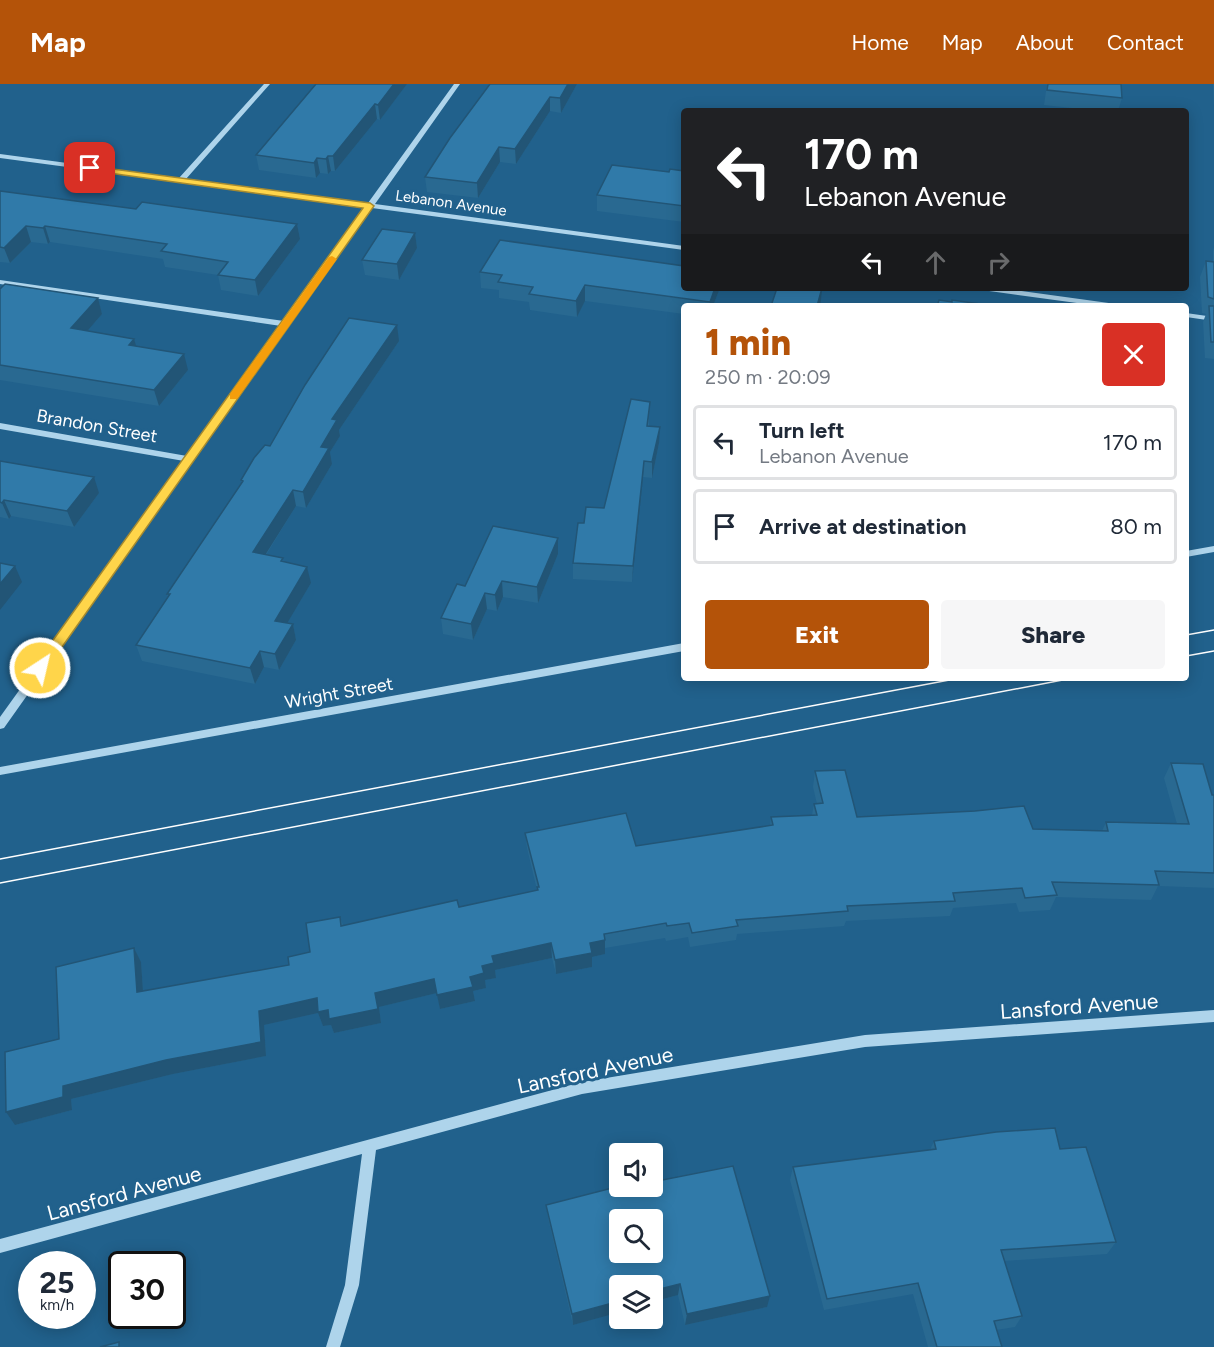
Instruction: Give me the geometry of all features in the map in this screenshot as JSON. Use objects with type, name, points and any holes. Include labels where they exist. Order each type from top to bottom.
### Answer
[{"type":"street","points":[[180,180],[267,84]]},
{"type":"street","points":[[0,725],[457,84]]},
{"type":"street","name":"Lebanon Avenue","points":[[0,156],[681,248]]},
{"type":"street","points":[[0,282],[286,324]]},
{"type":"street","points":[[1004,291],[1094,303]]},
{"type":"street","points":[[1189,315],[1214,319]]},
{"type":"street","name":"Brandon Street","points":[[0,426],[189,459]]},
{"type":"street","points":[[1189,553],[1214,549]]},
{"type":"street","name":"Wright Street","points":[[0,771],[681,648]]},
{"type":"street","name":"Lansford Avenue","points":[[0,1246],[582,1088],[865,1041],[1214,1016]]},
{"type":"street","points":[[333,1347],[352,1286],[370,1146]]},
{"type":"building","points":[[316,84],[394,84],[333,156],[328,156],[326,159],[317,158],[314,163],[256,155]]},
{"type":"building","points":[[490,84],[568,84],[560,98],[550,97],[515,149],[499,147],[477,183],[425,177],[450,138]]},
{"type":"building","points":[[1048,84],[1121,84],[1122,98],[1047,90]]},
{"type":"building","points":[[612,165],[669,172],[670,169],[681,171],[681,206],[597,195]]},
{"type":"building","points":[[0,191],[136,209],[142,202],[297,224],[255,280],[218,275],[228,262],[161,251],[167,244],[45,226],[43,228],[26,226],[4,248],[0,247]]},
{"type":"building","points":[[382,229],[415,233],[397,264],[362,260]]},
{"type":"building","points":[[500,240],[681,266],[681,291],[714,291],[710,302],[585,285],[576,301],[529,294],[533,287],[498,282],[502,275],[480,272]]},
{"type":"building","points":[[1206,261],[1214,262],[1214,299],[1208,297]]},
{"type":"building","points":[[5,284],[98,298],[71,328],[134,339],[129,345],[184,354],[154,390],[0,365],[0,289]]},
{"type":"building","points":[[776,291],[821,291],[818,303],[772,303]]},
{"type":"building","points":[[939,300],[952,302],[952,300],[974,303],[938,303]]},
{"type":"building","points":[[1209,306],[1214,306],[1214,342],[1211,342]]},
{"type":"building","points":[[349,318],[397,325],[332,419],[337,420],[321,447],[329,448],[303,492],[293,490],[253,552],[283,558],[281,561],[307,567],[275,621],[293,624],[275,654],[260,651],[250,668],[136,645],[170,594],[167,594],[243,481],[241,480],[254,458],[265,445],[270,446],[305,385]]},
{"type":"building","points":[[631,399],[650,402],[647,426],[660,427],[652,462],[644,461],[633,566],[573,563],[578,523],[584,523],[586,507],[604,508]]},
{"type":"building","points":[[0,461],[94,477],[67,511],[4,500],[2,503],[0,502]]},
{"type":"building","points":[[493,526],[558,538],[537,587],[502,581],[495,595],[485,593],[471,624],[441,618],[457,584],[465,586]]},
{"type":"building","points":[[0,563],[15,566],[0,584]]},
{"type":"building","points":[[1171,763],[1203,764],[1212,795],[1214,795],[1214,873],[1155,871],[1159,885],[1052,882],[1057,895],[1025,898],[1022,888],[953,893],[955,901],[847,906],[848,911],[736,920],[738,926],[692,933],[689,923],[667,926],[666,923],[604,934],[605,940],[590,943],[592,953],[555,960],[551,943],[492,956],[494,963],[482,966],[484,973],[470,977],[473,987],[437,995],[434,979],[375,993],[378,1009],[329,1019],[328,1010],[318,1012],[317,998],[259,1011],[261,1042],[166,1060],[63,1086],[63,1097],[6,1112],[5,1052],[59,1039],[56,967],[134,948],[137,992],[289,965],[288,957],[310,952],[306,923],[340,917],[341,926],[457,900],[459,907],[538,890],[525,833],[626,813],[636,846],[773,825],[771,817],[817,815],[814,804],[823,803],[815,771],[845,770],[857,817],[1024,806],[1033,829],[1108,831],[1106,822],[1189,824]]},
{"type":"building","points":[[1055,1128],[1060,1149],[1086,1147],[1116,1242],[1001,1250],[1022,1316],[994,1321],[1002,1347],[937,1347],[918,1283],[827,1299],[793,1167],[936,1149],[934,1141],[996,1132]]},
{"type":"building","points":[[733,1166],[770,1296],[687,1314],[680,1284],[663,1288],[663,1275],[609,1275],[609,1304],[572,1314],[546,1205],[609,1189],[609,1197],[663,1197],[663,1180]]},
{"type":"building","points":[[119,1342],[119,1347],[100,1347]]},
{"type":"tram line","points":[[1189,634],[1214,630]]},
{"type":"tram line","points":[[1189,655],[1214,651]]},
{"type":"tram line","points":[[0,859],[944,681]]},
{"type":"tram line","points":[[0,883],[1057,681]]},
{"type":"slow traffic","points":[[234,397],[332,259]]},
{"type":"route","points":[[40,668],[370,206],[90,168]]}]
